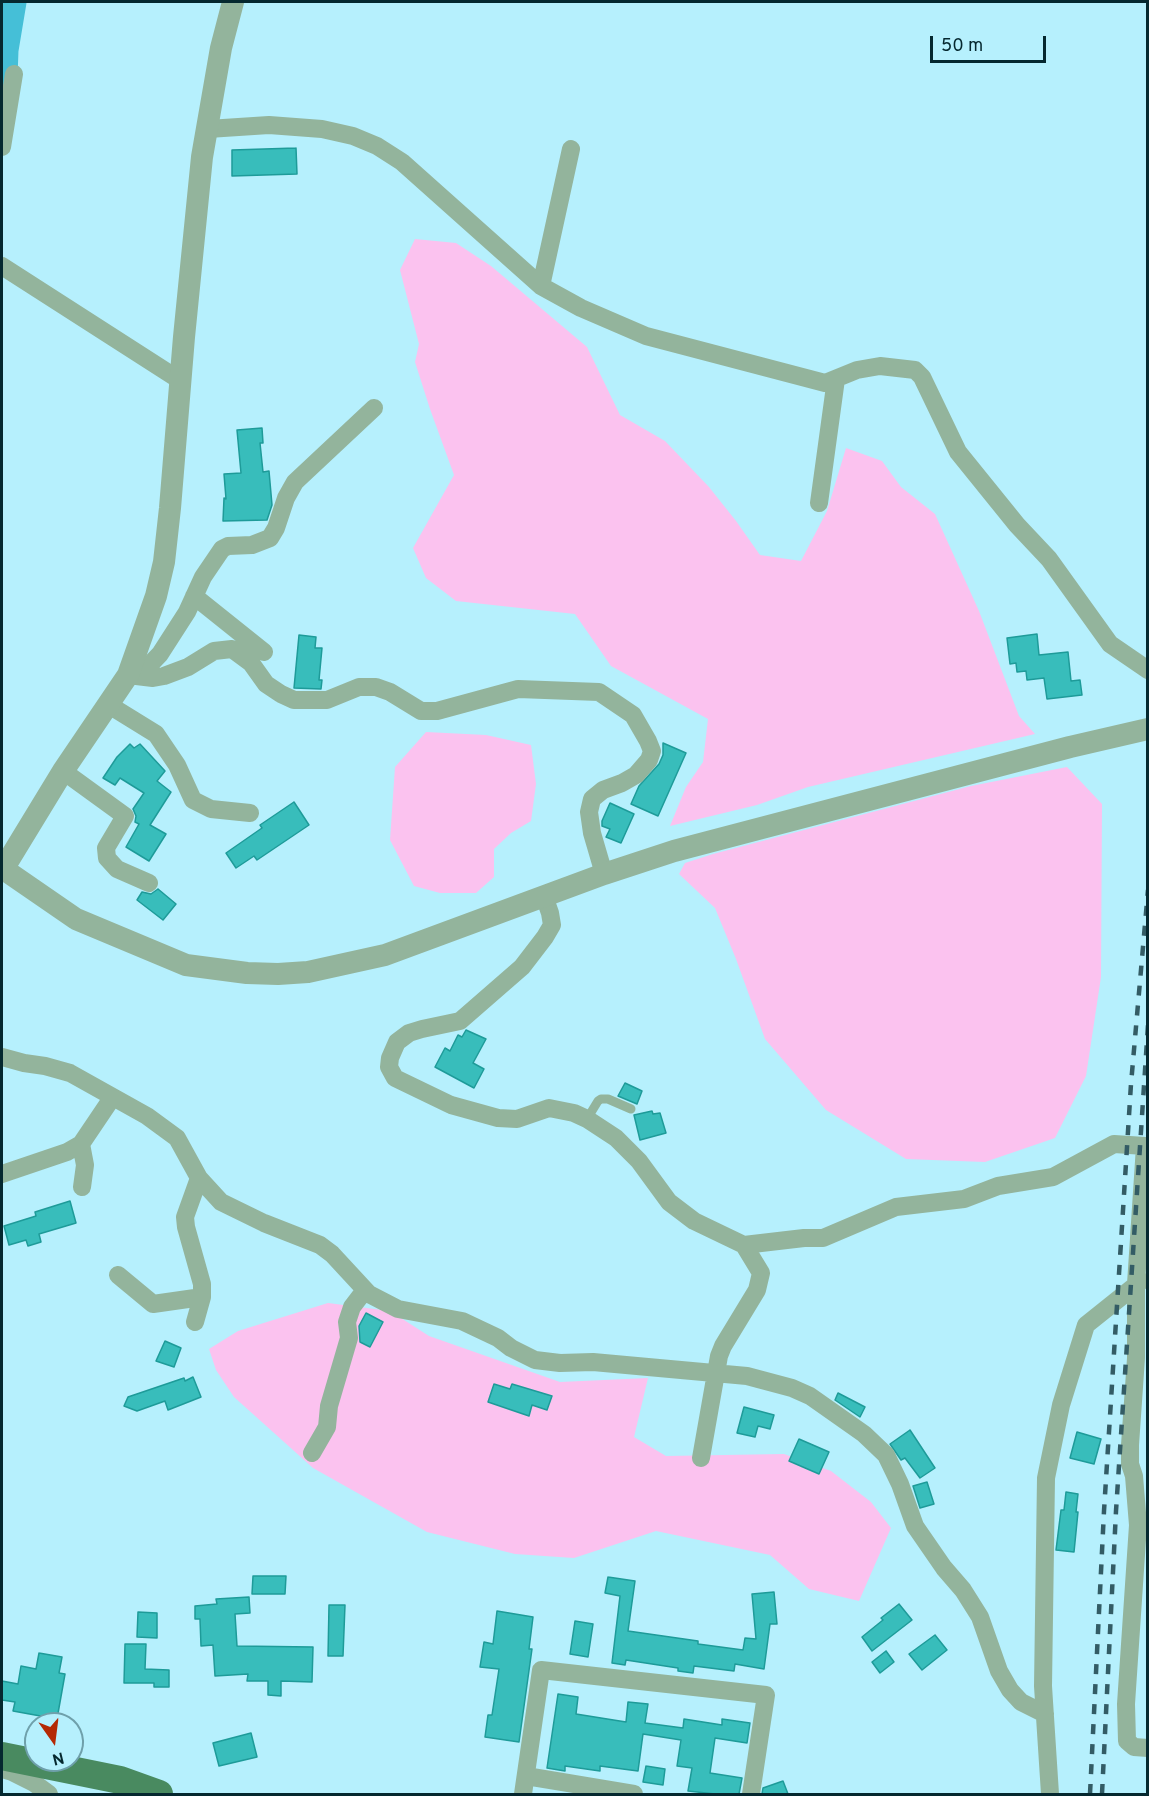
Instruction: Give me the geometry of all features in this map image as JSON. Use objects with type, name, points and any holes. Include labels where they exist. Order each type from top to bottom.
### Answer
[{"type":"main road","points":[[2,1756],[120,1780],[159,1794]]},
{"type":"street","points":[[134,675],[164,562],[202,158],[221,48],[232,2]]},
{"type":"street","points":[[2,147],[15,74]]},
{"type":"street","points":[[208,129],[269,125],[322,129],[353,136],[377,146],[411,170],[541,286],[581,308],[646,336],[825,383],[856,370],[880,366],[915,370],[922,377],[958,452],[1017,525],[1049,559],[1110,644],[1148,670]]},
{"type":"street","points":[[541,286],[571,149]]},
{"type":"street","points":[[2,266],[181,381]]},
{"type":"street","points":[[819,503],[836,379]]},
{"type":"street","points":[[374,408],[295,482],[270,538],[252,545],[228,546],[222,549],[203,577],[187,612],[160,654],[134,675],[109,705],[63,771],[2,870],[76,919],[186,965],[247,973],[308,972],[385,955],[604,874],[674,851],[1070,747],[1148,729]]},
{"type":"street","points":[[194,596],[264,652]]},
{"type":"street","points":[[134,675],[164,676],[188,667],[214,651],[232,649],[251,663],[266,684],[294,700],[327,700],[359,687],[376,687],[390,692],[421,711],[436,711],[518,689],[599,692],[633,715],[652,751],[650,760],[636,775],[603,790],[592,799],[589,812],[592,833],[604,874]]},
{"type":"street","points":[[109,705],[156,734],[177,765],[193,801],[211,809],[250,813]]},
{"type":"street","points":[[63,771],[125,816],[106,848],[106,858],[117,869],[149,883]]},
{"type":"street","points":[[544,896],[552,925],[522,967],[460,1021],[422,1029],[397,1042],[389,1067],[395,1078],[451,1105],[498,1118],[517,1119],[549,1108],[574,1113],[587,1119],[616,1138],[639,1161],[669,1202],[694,1221],[744,1245],[823,1238],[896,1207],[964,1199],[998,1186],[1053,1177],[1114,1143],[1145,1146],[1142,1280],[1130,1445],[1130,1464],[1141,1475],[1126,1704],[1126,1741],[1134,1747],[1148,1748]]},
{"type":"street","points":[[2,1057],[70,1073],[147,1116],[177,1138],[199,1178],[221,1202],[264,1223],[320,1245],[332,1254],[369,1294],[398,1309],[462,1322],[498,1338],[511,1348],[536,1360],[560,1363],[593,1362],[747,1376],[792,1388],[810,1396],[864,1434],[886,1455],[900,1484],[915,1526],[944,1568],[963,1590],[980,1617],[999,1671],[1010,1690],[1021,1702],[1045,1713]]},
{"type":"street","points":[[2,1174],[67,1152],[81,1144],[112,1098]]},
{"type":"street","points":[[81,1144],[85,1165],[82,1186]]},
{"type":"street","points":[[195,1322],[202,1297],[202,1284],[185,1217],[199,1178]]},
{"type":"street","points":[[701,1458],[723,1346],[757,1290],[761,1273],[744,1245]]},
{"type":"street","points":[[118,1275],[153,1304],[202,1297]]},
{"type":"street","points":[[1050,1794],[1043,1686],[1046,1478],[1055,1431],[1086,1325],[1142,1280]]},
{"type":"street","points":[[312,1453],[327,1427],[329,1406],[349,1338],[347,1322],[352,1307],[365,1290]]},
{"type":"street","points":[[523,1794],[541,1670],[766,1695],[751,1794]]},
{"type":"street","points":[[2,1769],[34,1783],[49,1794]]},
{"type":"street","points":[[526,1776],[634,1794]]},
{"type":"lane","points":[[587,1119],[601,1099],[608,1099],[631,1109]]},
{"type":"shaded area","points":[[415,239],[456,243],[491,266],[587,347],[620,415],[665,441],[709,487],[760,555],[801,561],[827,511],[846,448],[882,461],[901,487],[935,514],[979,611],[1019,716],[1035,734],[808,787],[757,805],[670,826],[686,787],[703,762],[708,719],[611,666],[575,614],[456,601],[426,578],[413,548],[454,475],[415,362],[419,344],[400,270]]},
{"type":"shaded area","points":[[426,732],[486,735],[531,745],[536,784],[531,821],[511,833],[494,849],[494,877],[476,893],[440,893],[414,886],[390,840],[395,767]]},
{"type":"shaded area","points":[[1067,767],[1102,804],[1101,977],[1086,1076],[1055,1138],[985,1162],[906,1159],[826,1110],[765,1039],[715,908],[679,874],[685,863],[713,854],[971,786]]},
{"type":"shaded area","points":[[328,1303],[390,1311],[429,1336],[560,1382],[648,1378],[634,1437],[666,1456],[784,1454],[831,1471],[871,1502],[891,1528],[859,1601],[809,1589],[770,1555],[656,1531],[574,1558],[515,1554],[427,1532],[313,1468],[234,1397],[216,1370],[209,1349],[238,1331]]},
{"type":"building","points":[[296,148],[297,174],[232,176],[232,150]]},
{"type":"building","points":[[262,428],[263,443],[260,443],[263,472],[269,471],[272,505],[267,520],[223,521],[224,498],[226,499],[224,474],[241,473],[237,430]]},
{"type":"building","points":[[1037,634],[1039,655],[1068,652],[1071,681],[1080,680],[1082,695],[1047,699],[1044,678],[1027,680],[1026,671],[1017,672],[1016,663],[1010,664],[1007,638]]},
{"type":"building","points":[[299,635],[316,637],[315,648],[322,648],[319,680],[322,680],[321,689],[294,688]]},
{"type":"building","points":[[663,743],[686,753],[658,816],[631,804],[639,786],[659,764],[663,755]]},
{"type":"building","points":[[130,744],[134,748],[140,744],[165,771],[157,781],[171,792],[150,825],[166,834],[149,861],[126,847],[139,824],[135,822],[136,816],[133,809],[144,793],[120,778],[115,785],[103,778],[117,757]]},
{"type":"building","points":[[294,802],[309,825],[257,860],[254,856],[236,868],[226,853],[262,828],[260,825]]},
{"type":"building","points":[[610,803],[634,814],[621,843],[606,837],[610,829],[602,826]]},
{"type":"building","points":[[158,889],[176,904],[163,920],[137,900],[142,892],[151,894]]},
{"type":"building","points":[[466,1030],[486,1039],[473,1063],[484,1069],[474,1088],[435,1067],[445,1048],[450,1051],[458,1035],[462,1037]]},
{"type":"building","points":[[625,1083],[642,1091],[637,1104],[618,1096]]},
{"type":"building","points":[[652,1111],[653,1114],[660,1113],[666,1133],[640,1140],[634,1115]]},
{"type":"building","points":[[70,1201],[76,1223],[39,1234],[41,1242],[28,1246],[26,1240],[9,1245],[4,1226],[36,1216],[35,1212]]},
{"type":"building","points":[[366,1313],[383,1322],[370,1347],[360,1342],[359,1326]]},
{"type":"building","points":[[165,1341],[181,1348],[174,1367],[156,1361]]},
{"type":"building","points":[[193,1377],[201,1397],[168,1410],[165,1401],[137,1411],[124,1406],[128,1397]]},
{"type":"building","points":[[494,1384],[510,1389],[512,1384],[552,1396],[547,1410],[532,1405],[529,1416],[488,1402]]},
{"type":"building","points":[[838,1393],[865,1407],[860,1417],[835,1400]]},
{"type":"building","points":[[744,1407],[774,1415],[770,1429],[758,1426],[755,1437],[737,1433]]},
{"type":"building","points":[[910,1430],[935,1468],[920,1478],[905,1458],[901,1460],[890,1444]]},
{"type":"building","points":[[1077,1432],[1101,1439],[1094,1464],[1070,1458]]},
{"type":"building","points":[[799,1439],[829,1452],[819,1474],[789,1461]]},
{"type":"building","points":[[927,1482],[934,1504],[920,1508],[913,1486]]},
{"type":"building","points":[[1066,1492],[1078,1494],[1074,1552],[1056,1550],[1061,1510],[1064,1510]]},
{"type":"building","points":[[253,1576],[286,1576],[285,1594],[252,1594]]},
{"type":"building","points":[[608,1577],[635,1581],[628,1631],[743,1650],[745,1638],[756,1639],[752,1594],[774,1592],[777,1624],[770,1624],[764,1669],[735,1664],[734,1671],[694,1666],[693,1673],[678,1671],[678,1668],[626,1660],[625,1665],[612,1663],[620,1596],[605,1593]]},
{"type":"building","points":[[249,1597],[250,1613],[235,1614],[237,1646],[313,1647],[312,1682],[281,1681],[281,1696],[268,1695],[268,1681],[247,1681],[248,1674],[215,1676],[213,1645],[201,1646],[200,1619],[195,1619],[195,1606],[217,1604],[216,1599]]},
{"type":"building","points":[[899,1604],[912,1620],[872,1651],[862,1637]]},
{"type":"building","points":[[329,1605],[345,1605],[343,1656],[328,1656]]},
{"type":"building","points":[[497,1611],[533,1617],[529,1649],[532,1649],[519,1742],[485,1737],[488,1715],[492,1715],[499,1669],[480,1667],[484,1642],[493,1644]]},
{"type":"building","points":[[138,1612],[157,1613],[157,1638],[137,1637]]},
{"type":"building","points":[[575,1621],[593,1624],[588,1657],[570,1654]]},
{"type":"building","points":[[935,1635],[947,1650],[922,1670],[909,1654]]},
{"type":"building","points":[[125,1644],[146,1644],[145,1669],[169,1670],[169,1687],[154,1687],[154,1683],[124,1683]]},
{"type":"building","points":[[886,1651],[894,1662],[880,1673],[872,1662]]},
{"type":"building","points":[[39,1653],[62,1657],[59,1673],[65,1674],[58,1712],[13,1711],[15,1702],[2,1700],[2,1681],[18,1684],[21,1666],[36,1669]]},
{"type":"building","points":[[558,1694],[578,1697],[576,1714],[626,1722],[628,1702],[648,1704],[645,1723],[683,1728],[684,1719],[722,1725],[722,1719],[750,1723],[747,1743],[715,1738],[710,1773],[742,1778],[739,1794],[688,1791],[692,1768],[677,1766],[681,1740],[643,1734],[638,1771],[600,1766],[600,1771],[565,1766],[565,1771],[547,1768]]},
{"type":"building","points":[[251,1733],[257,1757],[219,1766],[213,1743]]},
{"type":"building","points":[[646,1766],[665,1769],[663,1785],[643,1782]]},
{"type":"building","points":[[783,1781],[788,1794],[762,1794],[763,1788]]},
{"type":"waterway","points":[[2,89],[5,50],[13,2]]},
{"type":"railway","points":[[1090,1794],[1104,1511],[1131,1084],[1148,890]]},
{"type":"railway","points":[[1102,1794],[1116,1511],[1148,1025]]}]
